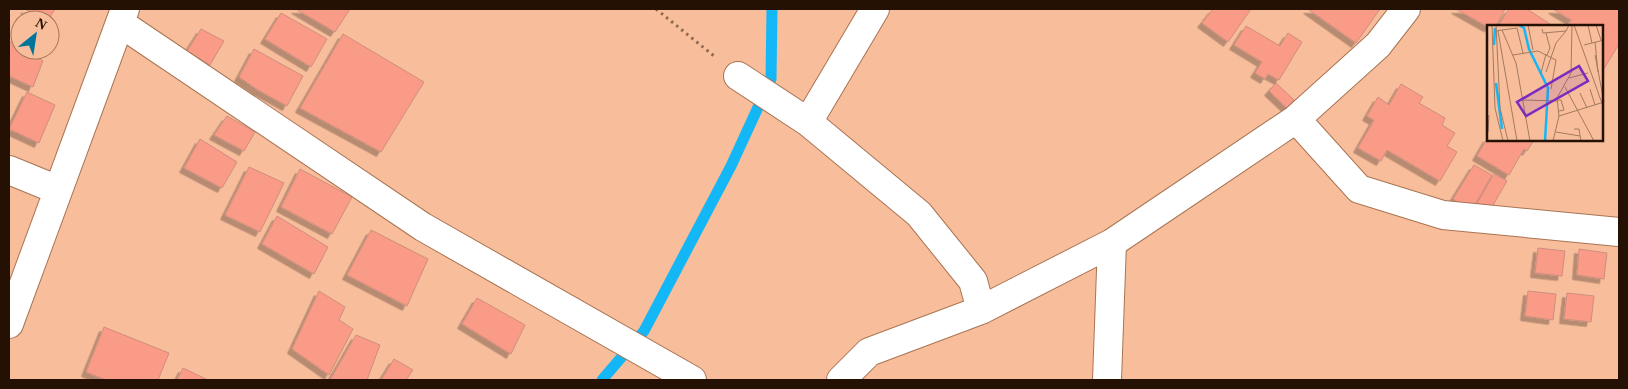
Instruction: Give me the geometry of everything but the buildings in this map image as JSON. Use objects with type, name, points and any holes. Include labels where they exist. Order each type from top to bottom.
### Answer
[{"type":"street","points":[[808,122],[875,9]]},
{"type":"street","points":[[841,380],[869,352],[981,310],[1112,243],[1296,119],[1378,45],[1406,9]]},
{"type":"street","points":[[9,324],[122,16],[423,227],[692,380]]},
{"type":"street","points":[[745,80],[808,122],[919,214],[973,281],[981,310]]},
{"type":"street","points":[[1296,119],[1359,189],[1443,216],[1619,232]]},
{"type":"street","points":[[9,170],[58,190]]},
{"type":"street","points":[[1107,380],[1112,243]]},
{"type":"path","points":[[656,9],[745,80]]},
{"type":"waterway","points":[[602,380],[644,331],[731,166],[771,79],[772,9]]}]
